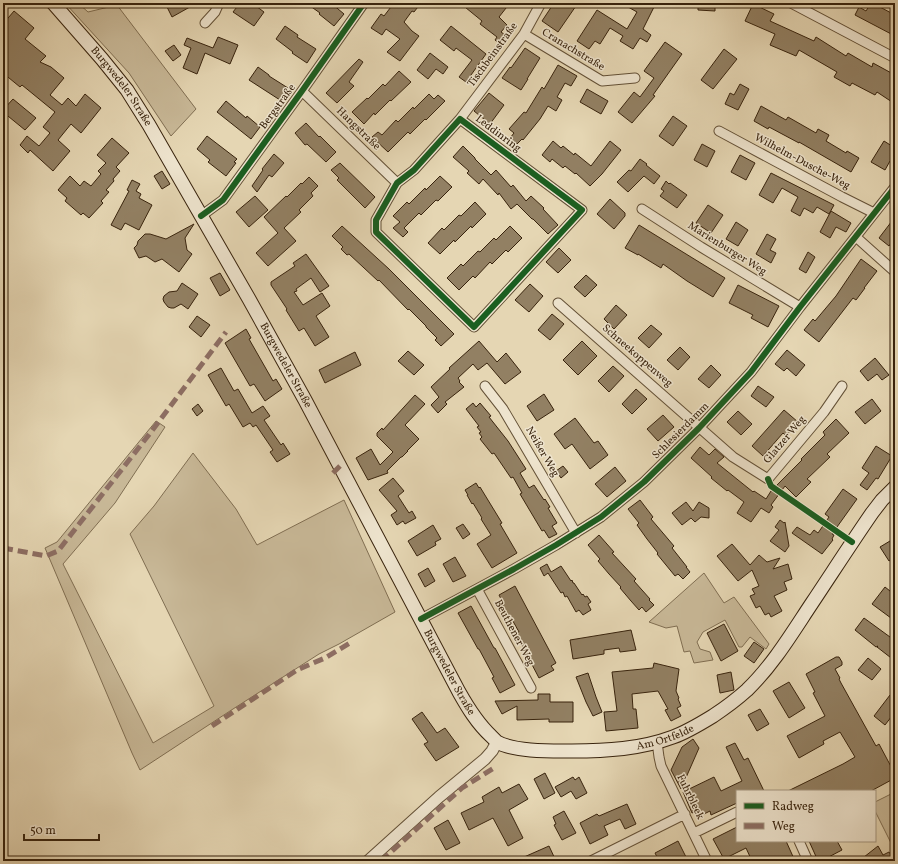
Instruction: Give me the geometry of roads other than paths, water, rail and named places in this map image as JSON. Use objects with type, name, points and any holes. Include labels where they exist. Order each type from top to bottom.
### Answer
[{"type":"main road","name":"Burgwedeler Straße","points":[[53,3],[127,90],[149,125],[305,400],[459,692],[482,728],[497,742]]},
{"type":"main road","name":"Am Ortfelde","points":[[497,742],[512,747],[557,751],[621,749],[674,737],[709,718],[729,705],[761,674],[779,651],[872,512],[895,487]]},
{"type":"street","points":[[205,23],[215,12],[219,3]]},
{"type":"street","name":"Bergstraße","points":[[201,216],[222,200],[364,3]]},
{"type":"street","name":"Tischbeinstraße","points":[[460,119],[524,34],[541,3]]},
{"type":"street","points":[[791,3],[802,6],[895,58]]},
{"type":"street","name":"Cranachstraße","points":[[524,34],[602,81],[634,78]]},
{"type":"street","name":"Hangstraße","points":[[302,91],[397,184]]},
{"type":"street","name":"Leddinring","points":[[460,119],[582,210],[474,327],[376,232],[376,220],[397,184],[414,170],[460,119]]},
{"type":"street","name":"Wilhelm-Dusche-Weg","points":[[719,131],[874,213]]},
{"type":"street","name":"Schlesierdamm","points":[[421,619],[514,569],[576,533],[601,517],[644,482],[699,428],[751,372],[800,307],[895,187]]},
{"type":"street","name":"Marienburger Weg","points":[[642,209],[800,307]]},
{"type":"street","points":[[856,237],[895,272]]},
{"type":"street","name":"Schneekoppenweg","points":[[558,303],[699,428]]},
{"type":"street","name":"Neißer Weg","points":[[485,386],[503,409],[576,533]]},
{"type":"street","name":"Glatzer Weg","points":[[699,428],[733,457],[768,479],[824,412],[842,386]]},
{"type":"street","name":"Beuthener Weg","points":[[477,589],[531,688]]},
{"type":"street","points":[[368,861],[439,797],[485,759],[497,742]]},
{"type":"street","name":"Fuhrbleek","points":[[657,742],[662,766],[707,861]]},
{"type":"street","points":[[694,833],[736,812]]},
{"type":"street","points":[[591,861],[685,814]]},
{"type":"street","points":[[799,842],[808,861]]}]
